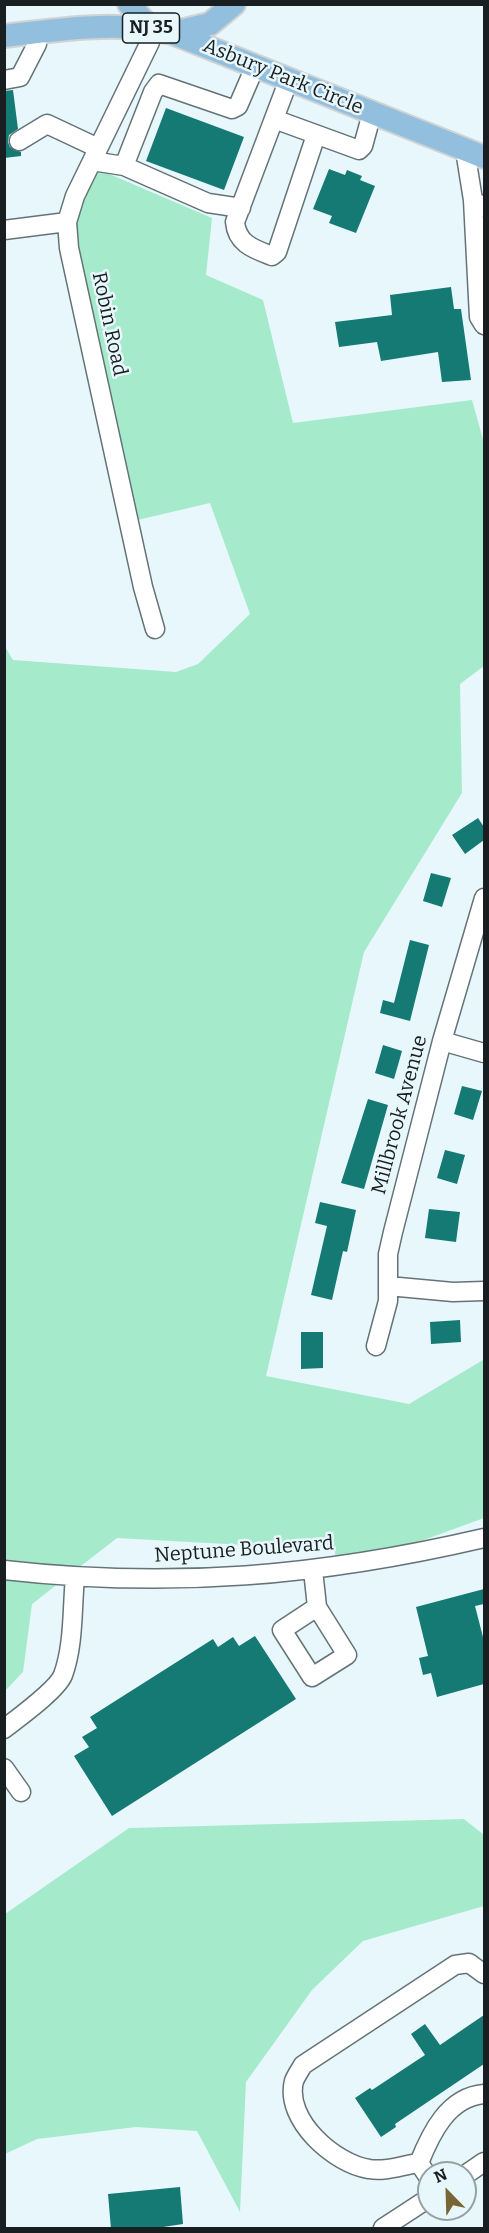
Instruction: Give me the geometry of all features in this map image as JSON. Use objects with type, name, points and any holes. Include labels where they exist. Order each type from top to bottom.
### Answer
[{"type":"main road","points":[[129,4],[150,35]]},
{"type":"main road","points":[[172,33],[210,24],[234,4]]},
{"type":"main road","name":"Asbury Park Circle","points":[[4,36],[73,27],[150,35],[172,33],[475,154]]},
{"type":"main road","points":[[4,48],[150,35],[289,79]]},
{"type":"street","name":"Robin Road","points":[[150,35],[75,196],[67,222],[74,271],[143,587],[155,629]]},
{"type":"street","points":[[4,80],[20,77],[37,44]]},
{"type":"street","points":[[124,166],[159,84],[232,109],[238,106],[254,69]]},
{"type":"street","points":[[289,79],[235,222],[236,229],[248,247],[272,256],[277,252],[316,135]]},
{"type":"street","points":[[274,119],[359,150],[363,146],[372,112]]},
{"type":"street","points":[[19,141],[47,124],[95,154],[208,203],[241,208]]},
{"type":"street","points":[[475,154],[479,317],[484,325]]},
{"type":"street","points":[[4,230],[67,222]]},
{"type":"street","name":"Millbrook Avenue","points":[[376,1346],[383,1323],[388,1286],[388,1254],[393,1233],[442,1041],[484,898]]},
{"type":"street","points":[[442,1041],[484,1053]]},
{"type":"street","points":[[388,1286],[453,1292],[484,1290]]},
{"type":"street","name":"Neptune Boulevard","points":[[4,1570],[75,1577],[184,1580],[313,1570],[410,1555],[484,1538]]},
{"type":"street","points":[[313,1570],[318,1607]]},
{"type":"street","points":[[4,1729],[62,1677],[70,1641],[75,1577]]},
{"type":"street","points":[[4,1768],[21,1792]]},
{"type":"street","points":[[417,2170],[370,2169],[344,2163],[324,2149],[306,2127],[296,2104],[294,2082],[303,2065],[454,1965],[469,1963],[484,1974]]},
{"type":"street","points":[[425,2161],[429,2137],[442,2117],[458,2104],[484,2094]]},
{"type":"street","points":[[383,2229],[417,2207]]},
{"type":"green space","points":[[86,164],[212,218],[206,275],[263,300],[293,423],[472,400],[484,443],[484,666],[460,684],[462,793],[364,952],[266,1376],[409,1404],[483,1360],[484,1518],[336,1572],[335,1550],[117,1538],[32,1604],[23,1672],[5,1691],[4,645],[13,660],[176,672],[198,664],[250,614],[210,503],[129,522],[56,226]]},
{"type":"green space","points":[[464,1819],[484,1835],[484,1906],[363,1941],[312,1990],[246,2082],[240,2212],[197,2131],[136,2127],[37,2139],[5,2154],[5,1914],[129,1828]]},
{"type":"building","points":[[13,90],[18,129],[9,135],[8,142],[10,147],[21,152],[21,156],[4,158],[4,91]]},
{"type":"building","points":[[166,108],[244,137],[224,190],[146,161]]},
{"type":"building","points":[[329,169],[345,175],[347,170],[362,176],[360,180],[375,186],[356,233],[329,223],[332,216],[313,209]]},
{"type":"building","points":[[451,287],[454,309],[461,309],[471,380],[442,382],[438,352],[381,361],[377,342],[339,347],[335,322],[392,315],[390,295]]},
{"type":"building","points":[[478,818],[484,827],[484,840],[465,854],[452,835]]},
{"type":"building","points":[[431,873],[451,878],[442,907],[423,901]]},
{"type":"building","points":[[410,940],[429,945],[410,1021],[380,1013],[383,1000],[394,1003]]},
{"type":"building","points":[[383,1045],[402,1051],[394,1079],[375,1073]]},
{"type":"building","points":[[462,1086],[482,1091],[473,1120],[454,1114]]},
{"type":"building","points":[[368,1099],[388,1105],[364,1189],[341,1183]]},
{"type":"building","points":[[445,1150],[465,1155],[457,1184],[437,1178]]},
{"type":"building","points":[[320,1202],[356,1210],[347,1252],[343,1251],[332,1300],[311,1295],[327,1226],[315,1223]]},
{"type":"building","points":[[429,1209],[460,1212],[456,1242],[425,1238]]},
{"type":"building","points":[[460,1320],[461,1342],[431,1344],[430,1322]]},
{"type":"building","points":[[301,1332],[323,1332],[323,1368],[301,1369]]},
{"type":"building","points":[[484,1589],[484,1604],[475,1606],[484,1641],[484,1684],[437,1697],[431,1673],[423,1675],[419,1658],[428,1656],[416,1607]]},
{"type":"building","points":[[255,1636],[296,1699],[112,1816],[74,1756],[89,1747],[82,1737],[97,1728],[90,1717],[213,1639],[218,1647],[233,1637],[239,1646]]},
{"type":"building","points":[[484,2015],[484,2064],[395,2124],[396,2127],[381,2137],[355,2098],[370,2088],[372,2090],[425,2055],[411,2034],[425,2024],[440,2045]]},
{"type":"building","points":[[180,2187],[183,2224],[150,2229],[111,2229],[108,2194]]}]
